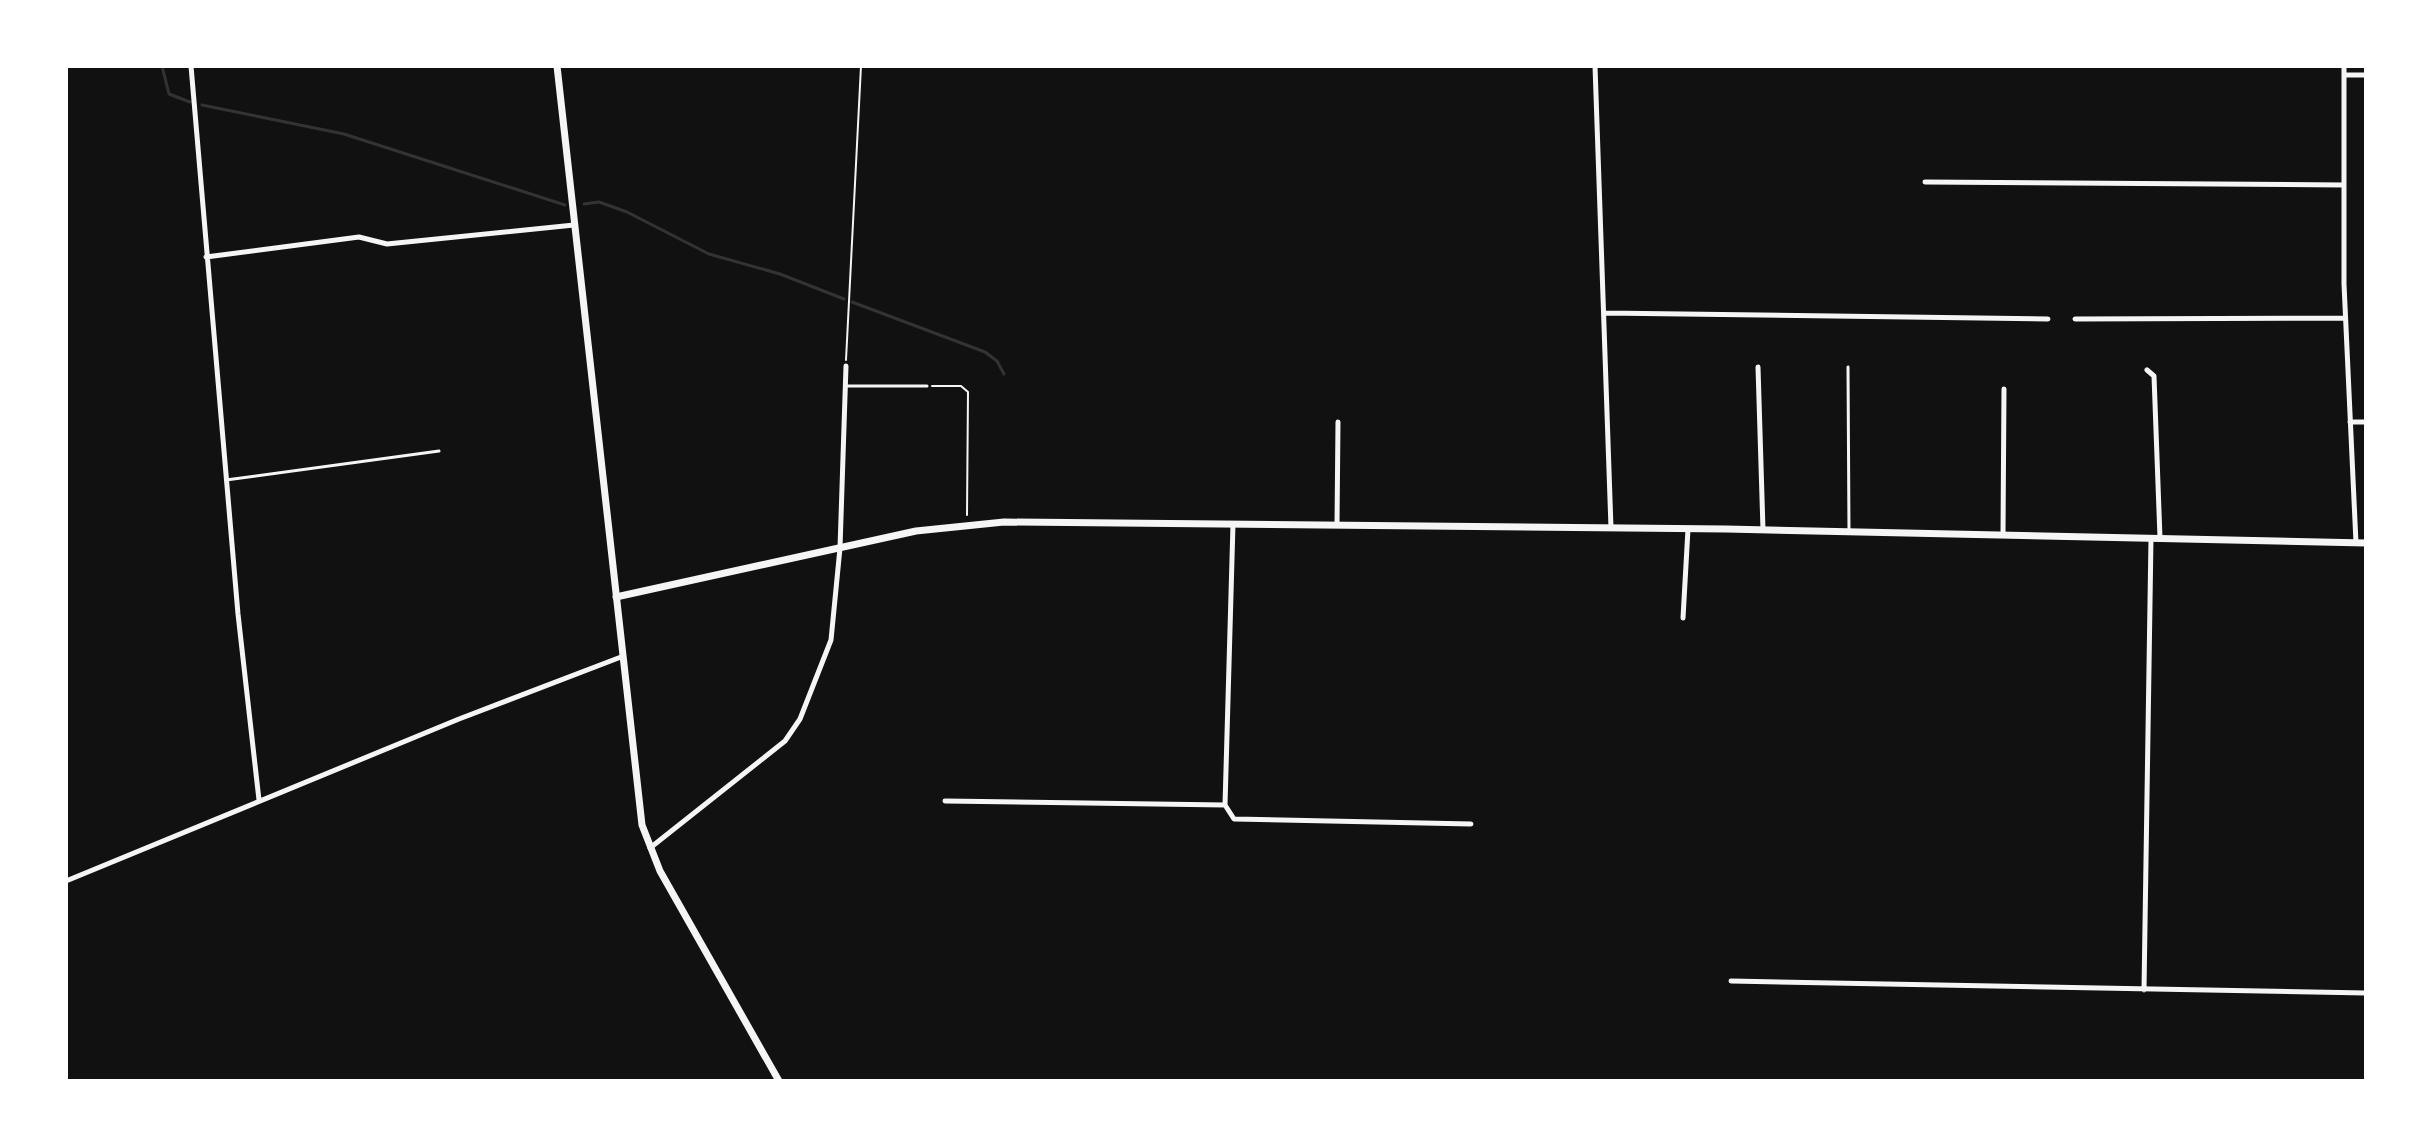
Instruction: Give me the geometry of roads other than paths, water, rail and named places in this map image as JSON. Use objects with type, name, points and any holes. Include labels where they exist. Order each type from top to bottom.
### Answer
[{"type":"street","points":[[191,66],[226,480],[259,800]]},
{"type":"street","points":[[557,66],[637,795],[649,849],[779,1081]]},
{"type":"street","points":[[1595,66],[1611,528]]},
{"type":"street","points":[[2344,66],[2345,318],[2356,543]]},
{"type":"street","points":[[2344,75],[2366,75]]},
{"type":"street","points":[[1925,182],[2344,185]]},
{"type":"street","points":[[206,257],[359,237],[387,244],[574,225]]},
{"type":"street","points":[[1604,313],[2048,319]]},
{"type":"street","points":[[2075,319],[2345,318]]},
{"type":"street","points":[[649,849],[778,747],[796,727],[831,640],[840,548],[846,366]]},
{"type":"street","points":[[1758,367],[1763,530]]},
{"type":"street","points":[[2144,990],[2155,538],[2154,376],[2147,370]]},
{"type":"street","points":[[2003,535],[2004,389]]},
{"type":"street","points":[[1337,525],[1338,422]]},
{"type":"street","points":[[2350,422],[2366,422]]},
{"type":"street","points":[[616,597],[916,531],[967,525],[1076,521],[1763,530],[2366,543]]},
{"type":"street","points":[[1233,524],[1225,805],[1234,819],[1471,824]]},
{"type":"street","points":[[1683,618],[1688,529]]},
{"type":"street","points":[[66,881],[259,800],[621,657]]},
{"type":"street","points":[[945,801],[1225,805]]},
{"type":"street","points":[[1731,981],[2366,993]]},
{"type":"lane","points":[[1848,367],[1849,532]]},
{"type":"lane","points":[[845,386],[927,386]]},
{"type":"lane","points":[[226,480],[439,451]]},
{"type":"waterway","points":[[162,66],[169,94],[190,102]]},
{"type":"waterway","points":[[202,105],[344,134],[565,205]]},
{"type":"waterway","points":[[584,204],[599,202],[627,212],[709,254],[780,274],[844,299]]},
{"type":"waterway","points":[[852,302],[985,352],[997,361],[1004,374]]}]
